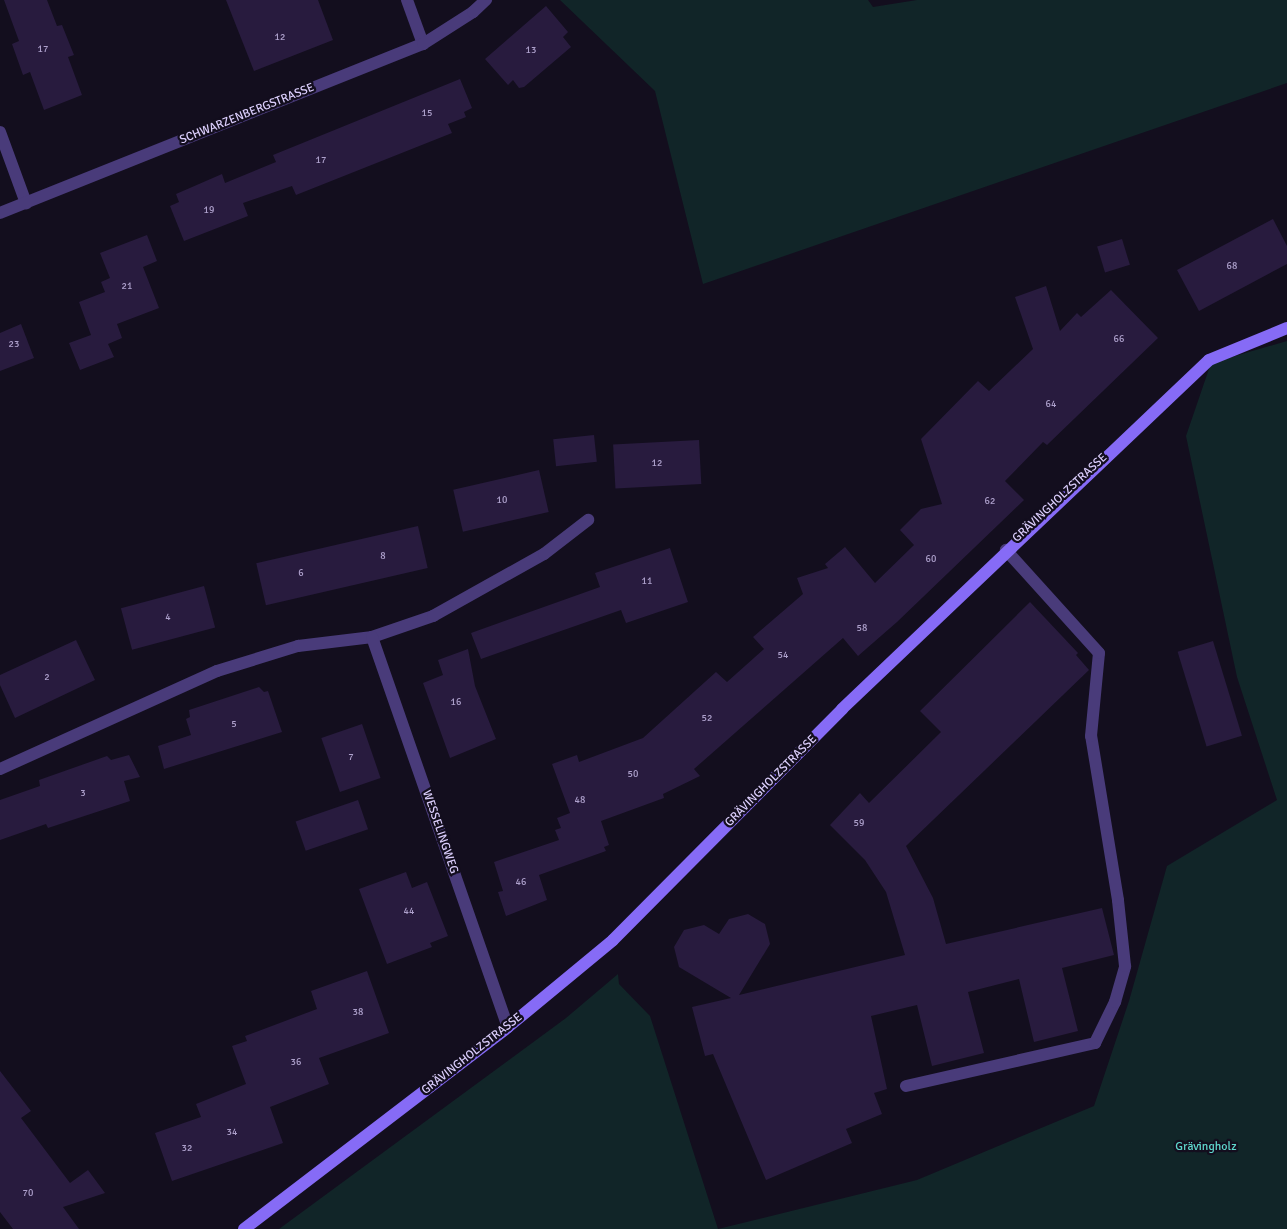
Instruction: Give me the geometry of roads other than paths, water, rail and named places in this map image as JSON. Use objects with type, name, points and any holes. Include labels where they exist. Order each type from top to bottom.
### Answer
[{"type":"main road","name":"GRÄVINGHOLZSTRASSE","points":[[244,1229],[508,1028],[613,940],[842,709],[1006,550],[1209,360],[1287,328]]},
{"type":"street","points":[[407,0],[423,44]]},
{"type":"street","name":"SCHWARZENBERGSTRASSE","points":[[0,213],[423,44],[473,12],[486,0]]},
{"type":"street","points":[[0,132],[26,203]]},
{"type":"street","points":[[0,769],[218,671],[298,646],[372,636],[433,616],[544,554],[588,520]]},
{"type":"street","points":[[906,1086],[1095,1043],[1115,1002],[1124,966],[1118,900],[1091,736],[1099,653],[1006,550]]},
{"type":"street","name":"WESSELINGWEG","points":[[372,636],[508,1028]]},
{"type":"park label","name":"Grävingholz","points":[[1206,1147]]}]
